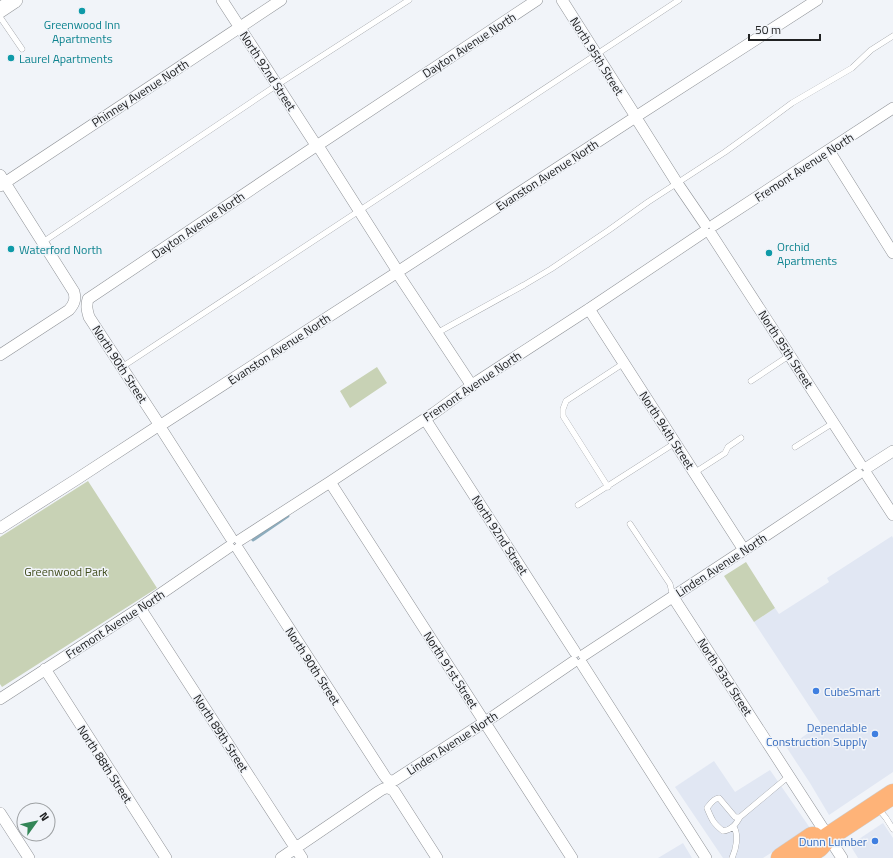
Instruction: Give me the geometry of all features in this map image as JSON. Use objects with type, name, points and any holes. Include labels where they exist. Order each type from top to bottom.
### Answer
[{"type":"highway","points":[[803,858],[819,847],[828,837],[893,794]]},
{"type":"highway","points":[[781,858],[812,837],[828,837]]},
{"type":"main road","points":[[0,10],[15,0]]},
{"type":"street","name":"North 92nd Street","points":[[222,0],[472,386]]},
{"type":"street","name":"Phinney Avenue North","points":[[2,181],[281,0]]},
{"type":"street","name":"Dayton Avenue North","points":[[87,304],[88,299],[537,0]]},
{"type":"street","name":"North 95th Street","points":[[562,0],[677,182],[709,229],[893,516]]},
{"type":"street","name":"Evanston Avenue North","points":[[0,528],[817,0]]},
{"type":"street","name":"Fremont Avenue North","points":[[0,699],[425,419],[512,358],[589,309],[893,108]]},
{"type":"street","points":[[829,151],[893,252]]},
{"type":"street","points":[[0,355],[69,310],[75,300],[74,292],[43,242],[2,181]]},
{"type":"street","name":"North 90th Street","points":[[87,304],[89,317],[437,858]]},
{"type":"street","name":"North 94th Street","points":[[589,309],[744,550]]},
{"type":"street","name":"North 92nd Street","points":[[425,419],[706,858]]},
{"type":"street","name":"Linden Avenue North","points":[[281,858],[390,785],[393,781],[893,451]]},
{"type":"street","name":"North 91st Street","points":[[330,482],[572,858]]},
{"type":"street","name":"North 93rd Street","points":[[673,596],[842,858]]},
{"type":"street","name":"North 89th Street","points":[[140,608],[302,858]]},
{"type":"street","name":"North 88th Street","points":[[45,670],[166,858]]},
{"type":"street","points":[[0,813],[29,858]]},
{"type":"lane","points":[[43,242],[278,85],[409,0]]},
{"type":"lane","points":[[122,368],[679,0]]},
{"type":"lane","points":[[0,17],[22,49]]},
{"type":"lane","points":[[437,333],[551,269],[653,198],[743,139],[792,103],[852,68],[871,50],[893,36]]},
{"type":"lane","points":[[751,381],[790,355]]},
{"type":"lane","points":[[608,487],[563,416],[563,409],[566,402],[624,363]]},
{"type":"lane","points":[[795,447],[833,423]]},
{"type":"lane","points":[[694,473],[725,453],[728,447],[742,438]]},
{"type":"lane","points":[[578,505],[675,444]]},
{"type":"lane","points":[[630,524],[670,584],[673,596]]},
{"type":"lane","points":[[740,817],[735,817],[719,798],[713,800],[707,808],[716,826],[723,831],[726,831],[734,827],[740,817],[789,776]]},
{"type":"lane","points":[[876,806],[886,818],[893,830]]},
{"type":"lane","points":[[732,858],[737,842],[734,827]]},
{"type":"shaded area","points":[[892,536],[893,772],[829,815],[787,748],[821,724],[754,622],[775,608],[779,614],[829,582],[827,578]]},
{"type":"shaded area","points":[[714,761],[735,792],[770,770],[810,828],[763,858],[723,858],[675,787]]},
{"type":"shaded area","name":"Dunn Lumber","points":[[883,823],[893,838],[893,858],[858,858],[850,845]]},
{"type":"shaded area","points":[[683,843],[692,858],[658,858]]},
{"type":"green space","points":[[377,367],[387,383],[350,408],[340,391]]},
{"type":"green space","name":"Greenwood Park","points":[[88,481],[157,588],[2,687],[0,684],[0,537]]},
{"type":"green space","points":[[746,562],[775,608],[754,622],[724,576]]},
{"type":"waterway","points":[[253,540],[288,516]]},
{"type":"place","name":"Greenwood Inn Apartments","points":[[82,11]]},
{"type":"place","name":"Laurel Apartments","points":[[11,58]]},
{"type":"place","name":"Waterford North","points":[[11,249]]},
{"type":"place","name":"Orchid Apartments","points":[[769,253]]},
{"type":"place","name":"CubeSmart","points":[[816,691]]},
{"type":"place","name":"Dependable Construction Supply","points":[[875,734]]},
{"type":"place","name":"Dunn Lumber","points":[[875,841]]}]
